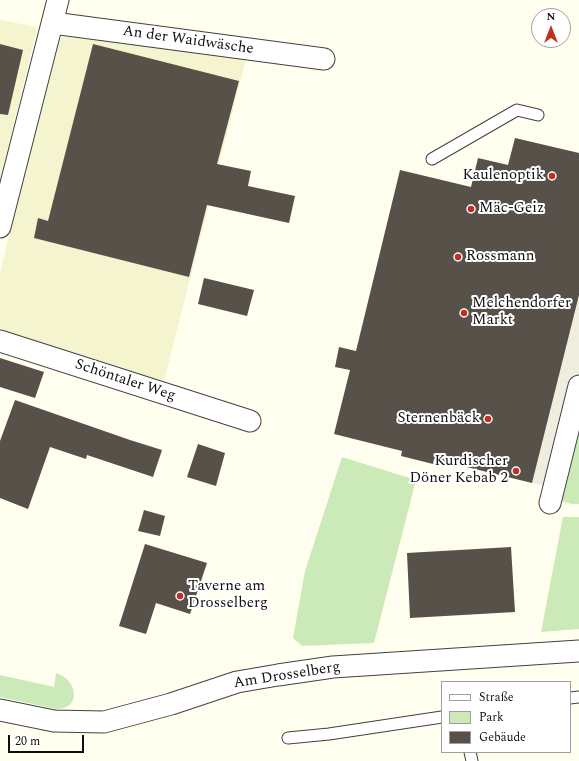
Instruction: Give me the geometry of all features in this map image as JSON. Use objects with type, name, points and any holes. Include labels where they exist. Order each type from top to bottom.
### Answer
[{"type":"street","points":[[0,227],[58,0]]},
{"type":"street","name":"An der Waidwäsche","points":[[53,23],[324,59]]},
{"type":"street","name":"Schöntaler Weg","points":[[0,341],[250,421]]},
{"type":"street","points":[[550,503],[578,394]]},
{"type":"street","name":"Am Drosselberg","points":[[0,710],[54,721],[104,722],[171,704],[237,682],[278,674],[333,667],[579,651]]},
{"type":"lane","points":[[432,159],[517,110],[538,115]]},
{"type":"lane","points":[[288,738],[336,733],[441,717]]},
{"type":"green space","points":[[0,20],[37,27],[0,183]]},
{"type":"green space","points":[[68,33],[246,59],[164,381],[0,331],[0,273],[55,44]]},
{"type":"green space","points":[[579,408],[579,504],[572,504],[556,500]]},
{"type":"green space","points":[[342,457],[416,480],[374,643],[302,646],[293,638],[305,571]]},
{"type":"green space","points":[[563,517],[579,517],[579,629],[541,632]]},
{"type":"green space","points":[[56,673],[69,681],[74,693],[70,704],[65,708],[56,709],[0,697],[0,675],[54,687]]},
{"type":"shaded area","points":[[579,271],[579,408],[554,488],[532,483]]},
{"type":"building","points":[[0,44],[23,50],[8,115],[0,114]]},
{"type":"building","points":[[93,44],[239,81],[217,164],[251,171],[248,186],[295,196],[289,223],[207,205],[189,277],[34,238],[38,218],[48,221]]},
{"type":"building","name":"Melchendorfer Markt","points":[[515,138],[579,153],[579,295],[532,483],[434,459],[433,464],[401,456],[402,451],[334,434],[350,370],[335,367],[339,347],[356,351],[400,170],[471,187],[478,158],[508,165]]},
{"type":"building","points":[[204,278],[254,290],[247,316],[198,304]]},
{"type":"building","points":[[0,358],[44,372],[35,398],[0,387]]},
{"type":"building","points":[[15,400],[162,450],[153,477],[87,455],[86,459],[50,447],[28,509],[0,498],[0,441]]},
{"type":"building","points":[[198,444],[225,453],[216,486],[187,477]]},
{"type":"building","points":[[144,510],[165,516],[160,536],[138,531]]},
{"type":"building","points":[[145,544],[207,563],[190,614],[156,603],[146,634],[119,626]]},
{"type":"building","points":[[511,547],[515,612],[410,618],[407,553]]},
{"type":"place","name":"Kaulenoptik","points":[[552,176]]},
{"type":"place","name":"Mäc-Geiz","points":[[471,209]]},
{"type":"place","name":"Rossmann","points":[[458,257]]},
{"type":"place","name":"Melchendorfer Markt","points":[[464,313]]},
{"type":"place","name":"Sternenbäck","points":[[488,419]]},
{"type":"place","name":"Kurdischer Döner Kebab 2","points":[[516,471]]},
{"type":"place","name":"Taverne am Drosselberg","points":[[180,596]]}]
